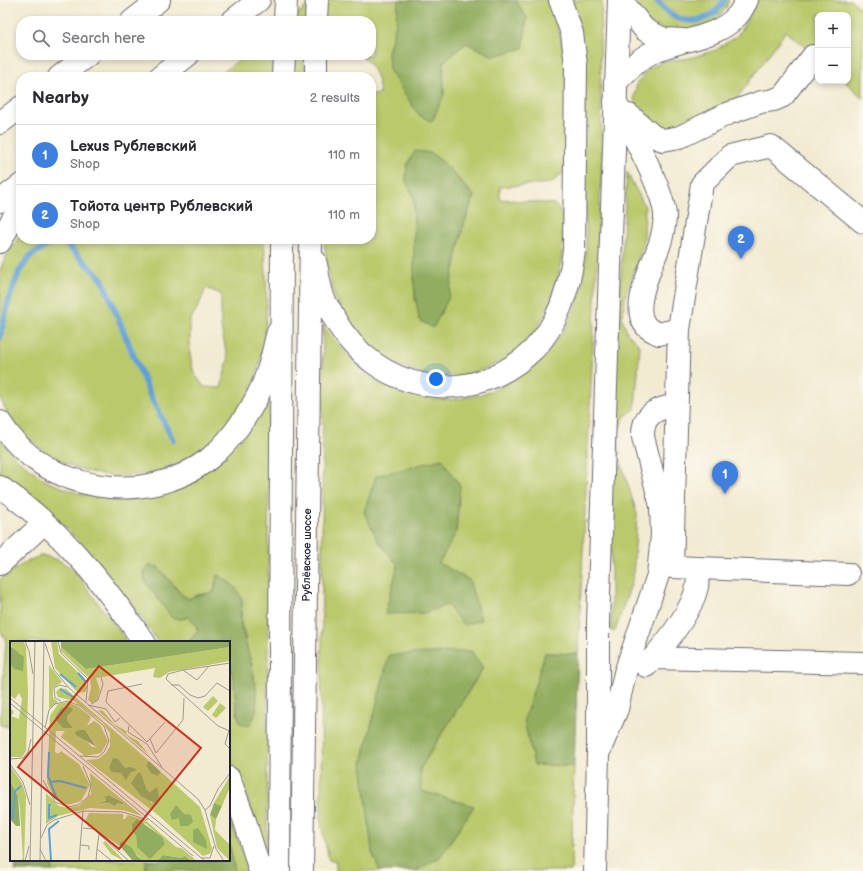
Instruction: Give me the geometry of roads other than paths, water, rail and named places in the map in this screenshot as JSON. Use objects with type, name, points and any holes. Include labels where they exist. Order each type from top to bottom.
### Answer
[{"type":"main road","points":[[139,16],[160,0]]},
{"type":"main road","points":[[245,11],[266,0]]},
{"type":"main road","points":[[285,16],[286,0]]},
{"type":"main road","points":[[316,16],[317,0]]},
{"type":"main road","points":[[311,244],[323,297],[341,329],[360,353],[385,371],[412,382],[438,387],[467,385],[493,377],[514,365],[534,348],[552,325],[564,300],[571,276],[574,250],[576,65],[572,33],[560,0]]},
{"type":"main road","points":[[620,0],[645,30],[664,39],[688,40]]},
{"type":"main road","points":[[595,871],[598,754],[598,622],[615,92],[620,0]]},
{"type":"main road","points":[[615,92],[637,61],[652,52],[711,33],[727,25],[738,15],[747,0]]},
{"type":"main road","points":[[615,92],[653,136],[663,140],[680,137],[727,114],[783,96],[813,56]]},
{"type":"main road","points":[[66,72],[81,60]]},
{"type":"main road","points":[[166,72],[182,60]]},
{"type":"main road","points":[[283,72],[284,60]]},
{"type":"main road","points":[[316,60],[316,72]]},
{"type":"main road","points":[[615,92],[660,196],[665,216],[662,238],[640,298],[639,312],[646,326],[659,334],[679,329]]},
{"type":"main road","points":[[0,123],[16,111]]},
{"type":"main road","points":[[848,574],[672,567],[675,406],[679,329],[702,184],[730,156],[771,146],[863,222]]},
{"type":"main road","points":[[0,201],[16,189]]},
{"type":"main road","points":[[0,242],[16,213]]},
{"type":"main road","points":[[279,871],[283,314],[282,244]]},
{"type":"main road","name":"Рублёвское шоссе","points":[[302,871],[311,244]]},
{"type":"main road","points":[[0,422],[26,452],[53,471],[82,483],[113,489],[137,488],[160,484],[184,474],[210,458],[236,429],[252,406],[267,375],[283,314]]},
{"type":"main road","points":[[598,754],[620,696],[625,673],[658,574],[662,535],[661,506],[642,428],[647,419],[655,411],[662,407],[675,406]]},
{"type":"main road","points":[[0,487],[44,522],[80,558],[116,602],[143,641]]},
{"type":"main road","points":[[0,564],[44,522]]},
{"type":"main road","points":[[620,696],[653,658],[680,622],[694,597],[697,586],[698,568]]},
{"type":"main road","points":[[653,658],[863,663]]},
{"type":"main road","points":[[230,781],[245,821],[260,871]]},
{"type":"waterway","points":[[657,0],[667,12],[686,21],[694,21],[711,15],[720,7],[724,0]]},
{"type":"waterway","points":[[0,338],[9,299],[19,272],[30,256],[50,244]]},
{"type":"waterway","points":[[66,244],[102,279],[150,395],[173,440]]},
{"type":"place","name":"Тойота центр Рублевский","points":[[741,259]]},
{"type":"place","name":"Lexus Рублевский","points":[[725,494]]}]
